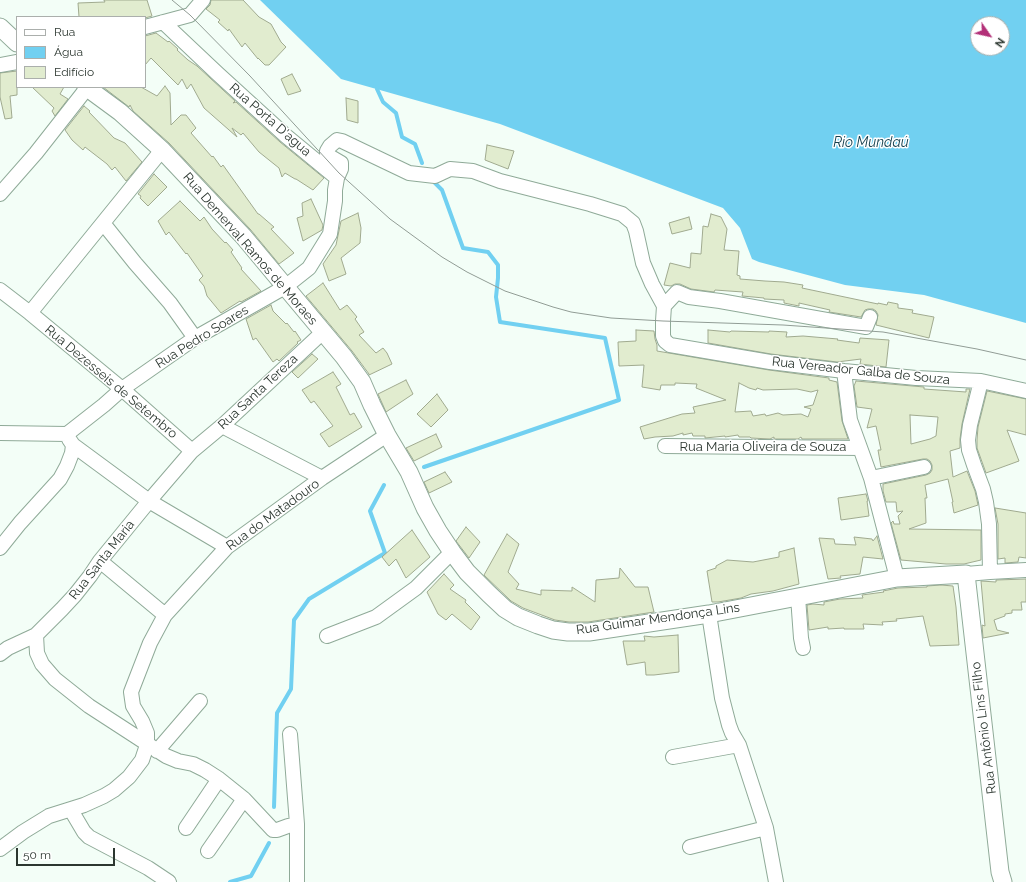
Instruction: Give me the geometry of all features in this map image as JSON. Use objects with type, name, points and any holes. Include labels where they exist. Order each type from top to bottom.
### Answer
[{"type":"street","points":[[146,27],[190,15],[203,0]]},
{"type":"street","name":"Rua Porta D'agua","points":[[163,22],[286,136],[337,178]]},
{"type":"street","points":[[0,28],[16,42]]},
{"type":"street","points":[[0,65],[16,62]]},
{"type":"street","points":[[0,194],[36,153],[86,88]]},
{"type":"street","name":"Rua Demerval Ramos de Moraes","points":[[86,88],[120,112],[162,150],[243,236],[284,287],[344,356],[362,382],[387,435]]},
{"type":"street","points":[[337,178],[341,168],[341,163],[327,154],[330,146],[337,140],[409,173],[435,176],[450,169],[473,171],[500,181],[590,204],[622,214],[633,223],[643,263],[664,306],[677,292],[689,297],[720,301],[866,327],[870,317]]},
{"type":"street","points":[[30,313],[162,150]]},
{"type":"street","name":"Rua Pedro Soares","points":[[70,440],[122,389],[195,338],[284,287],[309,268],[330,234],[335,201],[334,190],[337,178]]},
{"type":"street","points":[[103,223],[170,303],[195,338]]},
{"type":"street","name":"Rua Dezesseis de Setembro","points":[[0,290],[122,389],[192,451]]},
{"type":"street","name":"Rua Vereador Galba de Souza","points":[[664,306],[662,321],[663,336],[665,341],[670,345],[770,362],[844,371],[916,378],[982,381],[1026,391]]},
{"type":"street","name":"Rua Santa Tereza","points":[[192,451],[222,426],[323,332]]},
{"type":"street","points":[[844,371],[850,420],[871,478],[897,578]]},
{"type":"street","points":[[982,381],[970,425],[968,440],[969,450],[984,489],[989,524],[990,572]]},
{"type":"street","points":[[222,426],[322,478]]},
{"type":"street","points":[[0,433],[70,440],[149,501],[227,547]]},
{"type":"street","name":"Rua do Matadouro","points":[[152,748],[142,721],[133,706],[130,692],[150,643],[165,615],[227,547],[322,478],[387,435]]},
{"type":"street","name":"Rua Guimar Mendonça Lins","points":[[387,435],[409,472],[434,525],[466,572],[505,609],[518,617],[553,630],[590,632],[709,614],[897,578],[1026,570]]},
{"type":"street","points":[[0,548],[20,523],[60,479],[72,453],[70,440]]},
{"type":"street","name":"Rua Maria Oliveira de Souza","points":[[665,446],[860,448]]},
{"type":"street","name":"Rua Santa Maria","points":[[0,654],[8,648],[36,635],[75,595],[100,561],[192,451]]},
{"type":"street","points":[[871,478],[924,467]]},
{"type":"street","points":[[328,636],[376,617],[416,588],[452,552]]},
{"type":"street","points":[[100,561],[165,615]]},
{"type":"street","name":"Rua Antônio Lins Filho","points":[[966,574],[1000,872],[1003,882]]},
{"type":"street","points":[[798,597],[803,648]]},
{"type":"street","points":[[709,614],[722,698],[732,733],[739,745],[766,828],[776,882]]},
{"type":"street","points":[[36,635],[37,653],[42,664],[56,679],[88,706],[166,756],[178,761],[193,764],[219,779],[244,799],[273,830],[298,824]]},
{"type":"street","points":[[0,849],[22,832],[50,816],[71,810],[104,796],[114,790],[129,777],[152,748],[200,701]]},
{"type":"street","points":[[290,734],[298,824],[297,882]]},
{"type":"street","points":[[673,757],[739,745]]},
{"type":"street","points":[[186,828],[219,779]]},
{"type":"street","points":[[208,851],[244,799]]},
{"type":"street","points":[[71,810],[84,832],[89,836],[148,868],[169,882]]},
{"type":"street","points":[[690,847],[766,828]]},
{"type":"water","name":"Rio Mundaú","points":[[260,0],[1026,0],[1026,323],[924,295],[845,285],[759,262],[752,259],[740,228],[723,208],[500,124],[341,79]]},
{"type":"building","points":[[104,0],[147,0],[152,16],[146,18],[146,16],[79,16],[78,3],[105,2]]},
{"type":"building","points":[[211,0],[243,0],[259,17],[271,24],[281,42],[286,47],[269,65],[265,65],[245,43],[242,47],[229,29],[228,31],[218,22],[220,20],[206,9],[210,5]]},
{"type":"building","points":[[156,33],[168,42],[169,41],[188,60],[197,66],[235,101],[233,103],[236,102],[280,142],[324,178],[313,190],[285,173],[282,177],[279,168],[259,152],[243,133],[241,135],[232,128],[237,137],[204,108],[191,84],[187,89],[182,79],[178,85],[151,58],[146,64],[146,36]]},
{"type":"building","points":[[16,71],[17,95],[10,96],[12,118],[5,119],[0,97],[0,73]]},
{"type":"building","points":[[292,74],[301,91],[288,95],[281,79]]},
{"type":"building","points":[[165,86],[170,93],[171,125],[181,115],[186,115],[196,128],[191,133],[212,157],[213,156],[221,167],[223,165],[258,214],[274,227],[271,229],[294,253],[279,264],[250,229],[169,143],[133,111],[130,105],[129,107],[104,88],[143,88],[157,96]]},
{"type":"building","points":[[33,88],[63,88],[60,94],[68,99],[55,116],[52,111],[54,108]]},
{"type":"building","points":[[346,98],[358,101],[358,123],[347,120]]},
{"type":"building","points":[[84,106],[114,138],[125,143],[142,162],[126,181],[115,167],[112,170],[107,164],[85,147],[83,150],[72,140],[65,130]]},
{"type":"building","points":[[487,145],[514,151],[508,169],[485,160]]},
{"type":"building","points":[[154,174],[167,187],[148,206],[138,194]]},
{"type":"building","points":[[311,199],[323,225],[322,230],[303,241],[297,218],[303,216],[302,203]]},
{"type":"building","points":[[180,201],[200,221],[204,217],[212,229],[233,250],[231,252],[242,268],[241,269],[261,291],[241,302],[240,301],[221,313],[207,296],[204,286],[199,280],[203,276],[187,253],[186,254],[169,232],[166,235],[158,221]]},
{"type":"building","points":[[358,213],[361,228],[360,243],[341,258],[346,274],[329,281],[323,264],[336,245],[341,221]]},
{"type":"building","points":[[711,214],[721,217],[727,229],[724,250],[739,251],[737,275],[740,276],[740,279],[803,285],[802,288],[878,304],[887,305],[888,302],[898,304],[898,308],[913,310],[912,313],[934,317],[929,338],[876,325],[878,315],[873,309],[865,310],[861,317],[829,312],[830,310],[799,303],[799,306],[784,303],[784,300],[742,296],[743,292],[715,290],[714,292],[691,289],[680,284],[671,286],[664,285],[670,263],[690,268],[691,253],[701,254],[703,226],[708,227]]},
{"type":"building","points":[[689,217],[692,229],[672,234],[669,223]]},
{"type":"building","points":[[323,283],[340,310],[347,305],[357,317],[355,319],[364,332],[359,335],[376,353],[383,348],[392,364],[369,375],[352,351],[306,296]]},
{"type":"building","points":[[271,305],[273,311],[286,324],[287,323],[294,332],[295,331],[301,340],[297,342],[298,343],[279,361],[277,359],[273,362],[256,338],[253,340],[246,319]]},
{"type":"building","points":[[636,330],[654,331],[657,351],[769,370],[829,378],[829,380],[837,382],[842,421],[848,439],[802,439],[801,437],[798,439],[774,439],[774,437],[770,439],[739,437],[738,435],[705,438],[705,436],[693,436],[692,433],[683,435],[683,433],[673,436],[644,439],[640,427],[682,414],[695,413],[693,407],[726,400],[696,388],[697,384],[675,383],[675,385],[661,385],[660,390],[642,387],[644,365],[619,366],[618,342],[636,341]],"holes":[[[739,383],[756,390],[757,388],[763,390],[797,389],[811,392],[818,390],[813,405],[804,407],[811,409],[808,417],[801,414],[783,415],[778,413],[766,416],[765,414],[753,416],[751,411],[735,412]]]},
{"type":"building","points":[[708,330],[730,332],[787,332],[786,337],[803,336],[838,339],[837,340],[859,343],[860,338],[889,340],[886,367],[860,364],[861,359],[837,362],[771,354],[708,343]]},
{"type":"building","points":[[312,354],[318,359],[298,378],[292,372]]},
{"type":"building","points":[[333,372],[341,384],[336,387],[350,415],[354,413],[362,427],[329,447],[320,434],[333,426],[314,401],[311,403],[302,390]]},
{"type":"building","points":[[406,380],[413,394],[386,412],[378,394]]},
{"type":"building","points":[[856,381],[966,392],[966,389],[970,389],[962,424],[960,448],[950,451],[953,477],[967,471],[975,491],[978,505],[954,513],[948,479],[925,485],[927,498],[925,498],[926,523],[909,529],[981,530],[981,560],[964,564],[946,564],[901,560],[891,523],[893,521],[894,524],[900,524],[898,516],[903,511],[897,512],[896,502],[886,502],[883,484],[926,475],[932,470],[932,465],[927,459],[923,459],[881,467],[878,450],[881,450],[876,426],[867,428],[872,409],[857,407],[854,386]],"holes":[[[910,415],[938,417],[936,436],[911,444]]]},
{"type":"building","points":[[987,391],[1026,399],[1026,435],[1007,430],[1019,461],[986,473],[977,448],[977,440],[978,427]]},
{"type":"building","points":[[437,394],[448,410],[431,427],[417,414]]},
{"type":"building","points":[[436,434],[442,447],[414,461],[406,448]]},
{"type":"building","points":[[445,472],[452,482],[429,493],[424,482]]},
{"type":"building","points":[[866,494],[869,516],[841,520],[838,498]]},
{"type":"building","points":[[995,508],[1026,513],[1026,558],[1019,557],[1018,562],[1005,563],[1005,558],[998,559],[998,524]]},
{"type":"building","points":[[466,527],[480,542],[469,558],[456,541]]},
{"type":"building","points":[[412,530],[430,557],[406,578],[396,559],[389,566],[382,557]]},
{"type":"building","points":[[507,534],[519,544],[508,572],[519,584],[516,589],[541,595],[541,590],[572,591],[572,587],[595,602],[596,580],[619,578],[620,568],[635,587],[648,587],[654,612],[588,622],[569,622],[555,620],[523,608],[511,601],[484,575]]},
{"type":"building","points":[[877,536],[883,559],[863,557],[860,574],[828,579],[819,538],[834,539],[835,544],[856,545],[854,537],[872,539],[873,541]]},
{"type":"building","points":[[794,548],[799,584],[773,591],[751,594],[741,598],[712,602],[707,571],[716,568],[716,566],[727,560],[753,562],[779,557],[779,552]]},
{"type":"building","points":[[444,574],[454,585],[450,589],[466,600],[465,602],[480,617],[471,630],[452,614],[446,620],[438,614],[427,592]]},
{"type":"building","points":[[1026,579],[1026,602],[1021,602],[1022,610],[1012,610],[1012,613],[1005,614],[1005,616],[994,620],[997,630],[1009,633],[983,638],[982,625],[985,626],[981,581],[996,582],[996,580]]},
{"type":"building","points":[[941,585],[953,586],[959,645],[930,646],[923,616],[882,622],[883,625],[863,624],[864,629],[828,629],[828,627],[809,630],[807,605],[824,605],[824,602],[840,599],[863,598],[862,595],[884,592],[883,591],[898,588]]},
{"type":"building","points":[[678,635],[679,672],[646,675],[645,662],[627,665],[623,641],[645,641],[644,636],[654,637]]},
{"type":"waterway","points":[[377,89],[383,102],[396,113],[402,137],[415,144],[422,163]]},
{"type":"waterway","points":[[424,467],[619,400],[605,338],[500,322],[496,297],[498,265],[488,252],[463,248],[442,190],[435,183]]},
{"type":"waterway","points":[[274,807],[277,713],[291,689],[294,620],[309,599],[385,553],[370,511],[384,485]]},
{"type":"waterway","points":[[230,882],[251,876],[269,843]]},
{"type":"tram line","points":[[172,0],[190,15],[250,76],[339,173],[390,219],[442,257],[467,272],[505,291],[571,312],[611,318],[783,325],[883,332],[977,349],[1026,360]]}]
